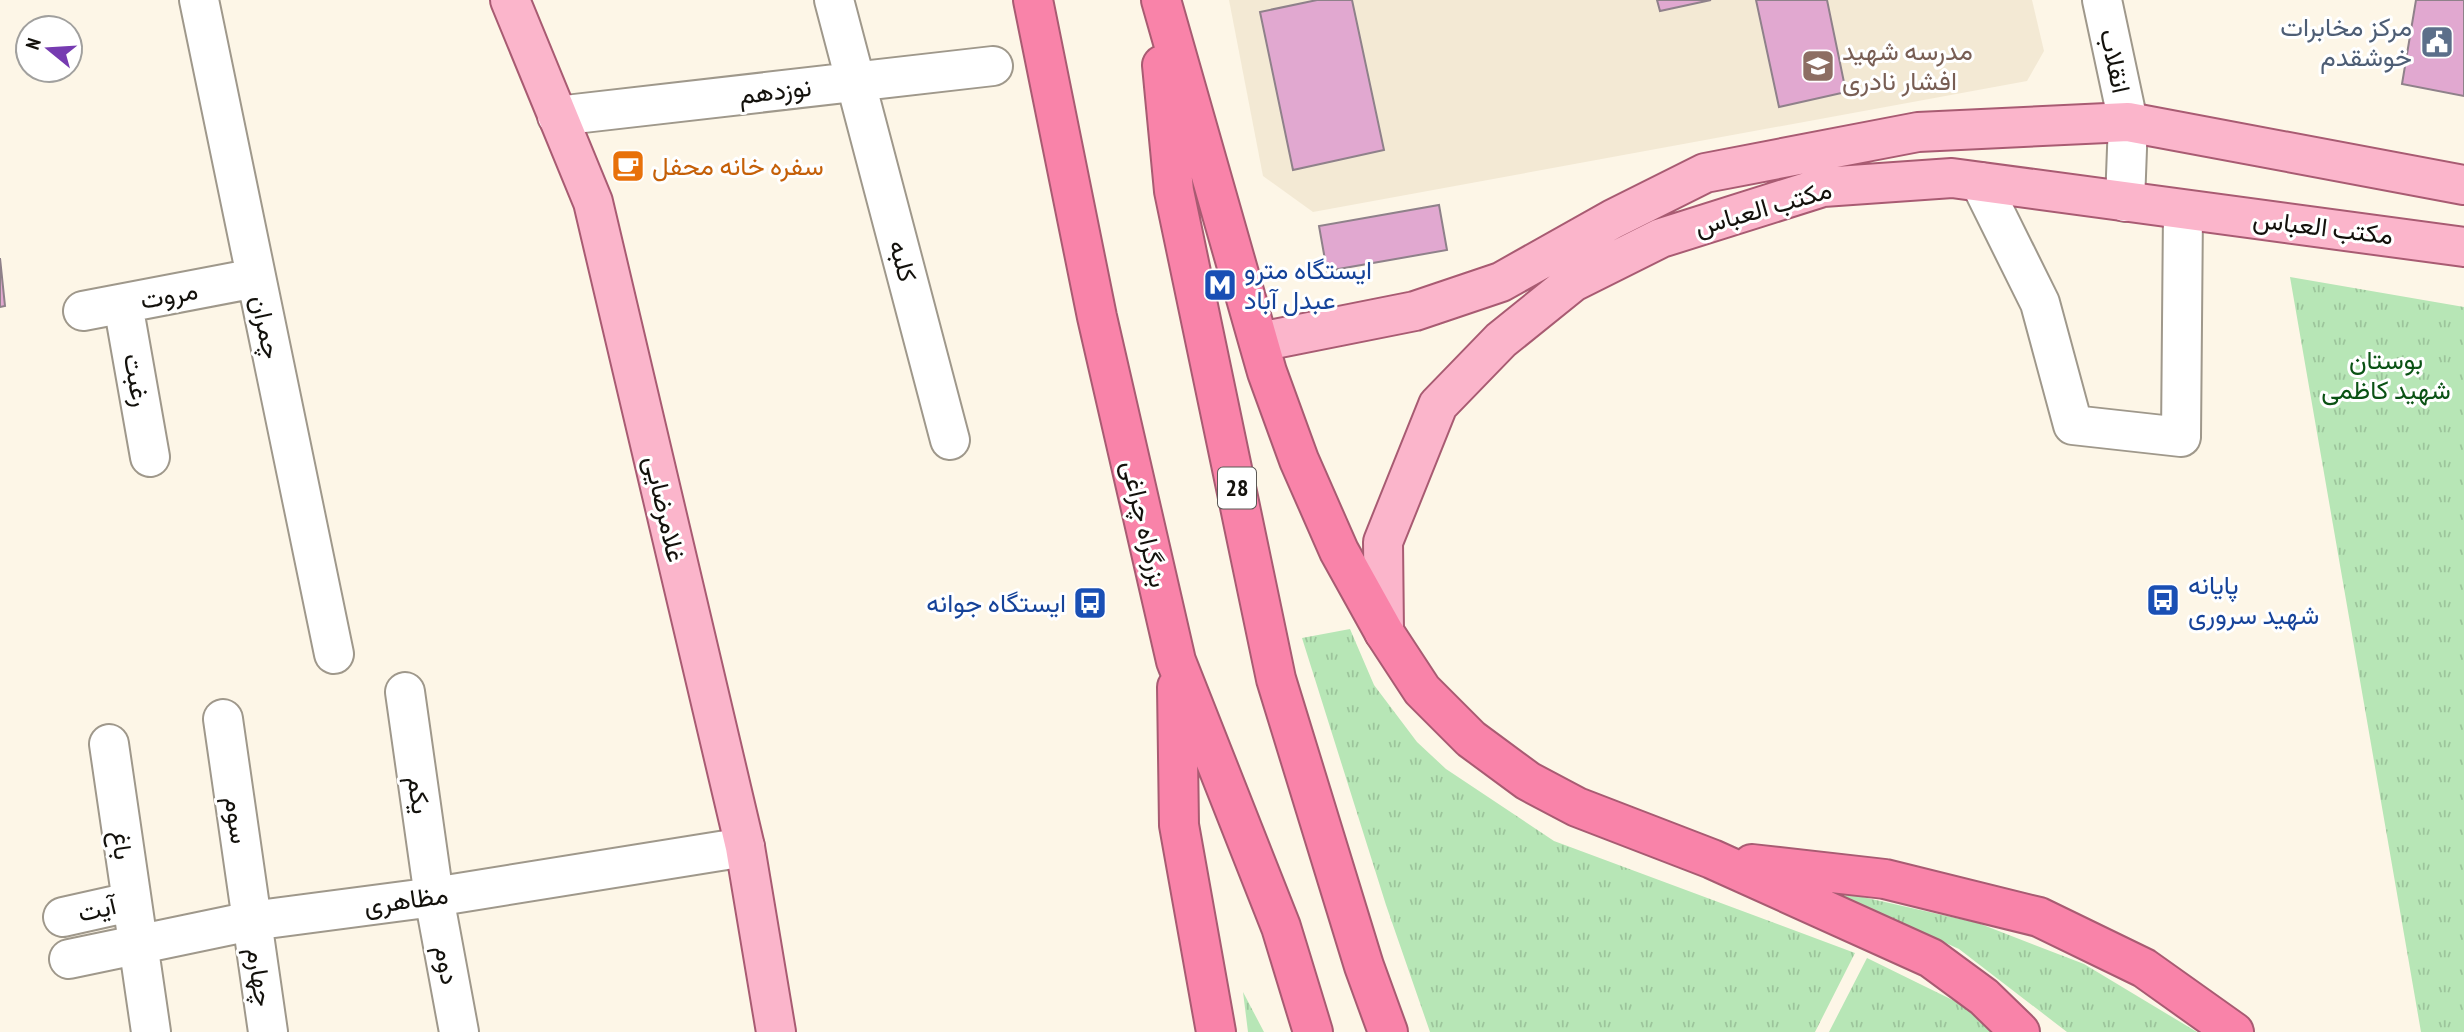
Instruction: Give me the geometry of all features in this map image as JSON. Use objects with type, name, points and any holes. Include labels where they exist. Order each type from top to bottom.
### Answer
[{"type":"highway","name":"بزرگراه چراغی","points":[[1033,0],[1097,317],[1176,662],[1281,927],[1313,1032]]},
{"type":"highway","name":"28","points":[[1155,0],[1174,191],[1276,679],[1364,966],[1388,1032]]},
{"type":"highway","points":[[1161,0],[1259,342],[1299,460],[1339,551],[1384,632],[1422,690],[1471,739],[1528,781],[1577,807],[1713,859],[1931,958],[1984,997],[2020,1032]]},
{"type":"highway","points":[[1176,662],[1179,825],[1216,1032]]},
{"type":"highway","points":[[1713,859],[1885,879],[2039,917],[2144,968],[2234,1032]]},
{"type":"main road","name":"غلامرضایی","points":[[510,0],[593,202],[745,848],[776,1032]]},
{"type":"main road","name":"مکتب العباس","points":[[1259,342],[1415,311],[1501,282],[1613,219],[1705,173],[1919,132],[2128,122],[2464,184]]},
{"type":"main road","name":"مکتب العباس","points":[[1384,632],[1383,542],[1438,405],[1501,340],[1573,282],[1661,238],[1823,187],[1952,178],[2464,247]]},
{"type":"street","name":"چمران","points":[[199,0],[334,654]]},
{"type":"street","name":"کلبه","points":[[834,0],[950,440]]},
{"type":"street","name":"انقلاب","points":[[2102,0],[2128,122],[2125,202]]},
{"type":"street","name":"نوزدهم","points":[[557,116],[993,66]]},
{"type":"street","points":[[1980,182],[2040,303],[2073,425],[2181,437],[2183,211]]},
{"type":"street","name":"مروت","points":[[83,312],[256,278]]},
{"type":"street","name":"رغبت","points":[[123,304],[150,457]]},
{"type":"street","name":"یکم","points":[[405,692],[434,897]]},
{"type":"street","name":"سوم","points":[[223,719],[251,921]]},
{"type":"street","name":"باغ","points":[[109,744],[136,945],[151,1032]]},
{"type":"street","name":"مظاهری","points":[[69,959],[251,921],[434,897],[745,848]]},
{"type":"street","name":"دوم","points":[[434,897],[459,1032]]},
{"type":"street","name":"آیت","points":[[63,917],[130,901]]},
{"type":"street","name":"چهارم","points":[[251,921],[268,1032]]},
{"type":"shaded area","points":[[1229,0],[2032,0],[2044,51],[2027,81],[1313,212],[1263,176]]},
{"type":"green space","name":"بوستان شهید کاظمی","points":[[2290,277],[2464,307],[2464,1032],[2421,1032]]},
{"type":"green space","points":[[1350,629],[1374,685],[1417,742],[1446,769],[1554,841],[1855,953],[1815,1032],[1430,1032],[1386,905],[1302,638]]},
{"type":"green space","points":[[1827,889],[1978,923],[2084,964],[2197,1032],[2067,1032],[1959,949]]},
{"type":"green space","points":[[1867,958],[1975,1011],[1996,1032],[1829,1032]]},
{"type":"green space","points":[[1243,992],[1264,1032],[1248,1032]]},
{"type":"building","points":[[1317,0],[1352,0],[1384,150],[1293,170],[1260,12]]},
{"type":"building","points":[[1657,0],[1711,0],[1660,11]]},
{"type":"building","points":[[1756,0],[1827,0],[1846,92],[1779,107]]},
{"type":"building","name":"مرکز مخابرات خوشقدم","points":[[2416,0],[2464,0],[2464,96],[2402,84]]},
{"type":"building","points":[[1439,205],[1447,250],[1327,271],[1319,226]]},
{"type":"building","points":[[0,258],[5,306],[0,307]]},
{"type":"place","name":"مرکز مخابرات خوشقدم","points":[[2437,42]]},
{"type":"place","name":"مدرسه شهید افشار نادری","points":[[1818,66]]},
{"type":"place","name":"سفره خانه محفل","points":[[628,166]]},
{"type":"place","name":"ایستگاه مترو عبدل آباد","points":[[1220,285]]},
{"type":"place","name":"پایانه شهید سروری","points":[[2163,600]]},
{"type":"place","name":"ایستگاه جوانه","points":[[1090,603]]}]
